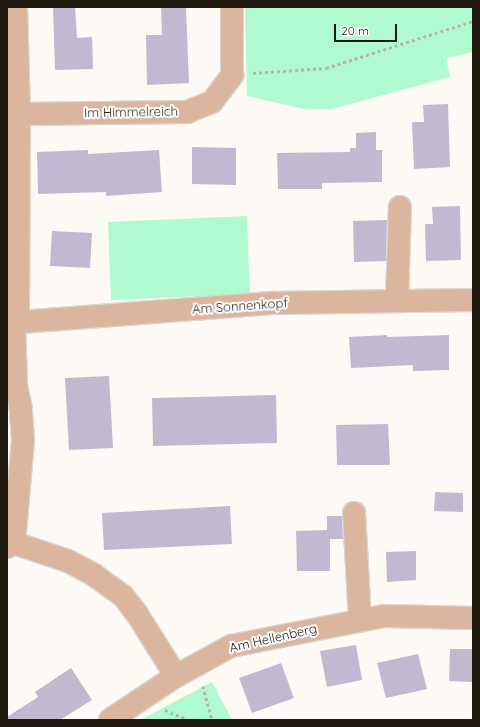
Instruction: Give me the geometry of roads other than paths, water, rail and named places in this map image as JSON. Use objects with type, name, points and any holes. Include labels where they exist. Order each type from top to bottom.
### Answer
[{"type":"street","points":[[16,7],[19,114],[18,308],[10,323],[16,386],[21,409],[23,441],[10,545],[68,561],[94,575],[123,596],[137,614],[176,676]]},
{"type":"street","name":"Im Himmelreich","points":[[19,114],[187,112],[212,102],[232,75],[232,7]]},
{"type":"street","points":[[397,300],[400,207]]},
{"type":"street","name":"Am Sonnenkopf","points":[[10,323],[275,303],[473,300]]},
{"type":"street","points":[[354,513],[360,620]]},
{"type":"street","name":"Am Hellenberg","points":[[110,720],[176,676],[231,646],[384,616],[473,618]]}]
